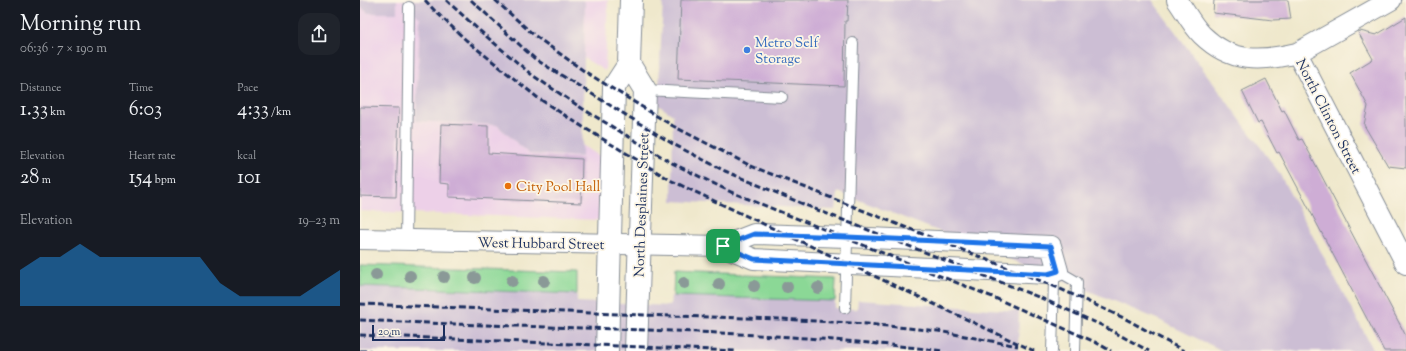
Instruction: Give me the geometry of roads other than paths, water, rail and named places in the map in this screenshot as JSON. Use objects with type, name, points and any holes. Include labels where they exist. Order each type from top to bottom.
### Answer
[{"type":"street","points":[[631,0],[629,64],[645,90]]},
{"type":"street","name":"North Clinton Street","points":[[1177,0],[1202,34],[1220,49],[1245,59],[1274,59],[1297,53],[1406,264]]},
{"type":"street","points":[[1297,53],[1390,0]]},
{"type":"street","name":"North Desplaines Street","points":[[608,351],[614,87],[629,64]]},
{"type":"street","name":"North Desplaines Street","points":[[636,351],[645,90]]},
{"type":"street","name":"West Hubbard Street","points":[[360,239],[723,246],[754,234],[1051,246],[1058,271],[1048,274],[754,259],[723,246]]},
{"type":"lane","points":[[406,240],[410,7]]},
{"type":"lane","points":[[845,308],[854,43]]},
{"type":"lane","points":[[645,90],[782,97]]},
{"type":"lane","points":[[1052,351],[1054,281],[1058,271],[1077,282],[1075,351]]},
{"type":"railway","points":[[425,0],[466,40],[538,98],[672,181],[1034,351]]},
{"type":"railway","points":[[446,0],[532,75],[583,109],[672,163],[731,192],[995,298],[1095,342],[1111,351]]},
{"type":"railway","points":[[471,0],[535,59],[673,144],[725,171],[815,209],[1041,298],[1101,325],[1149,351]]},
{"type":"railway","points":[[495,0],[534,35],[584,71],[673,126],[751,166],[1056,287],[1124,318],[1184,351]]},
{"type":"railway","points":[[360,304],[781,319],[867,324],[938,331],[1018,346]]},
{"type":"railway","points":[[360,320],[725,333],[798,337],[943,351]]},
{"type":"railway","points":[[360,335],[736,351]]},
{"type":"railway","points":[[360,351],[371,351]]},
{"type":"place","name":"Metro Self Storage","points":[[747,50]]},
{"type":"place","name":"City Pool Hall","points":[[508,186]]}]
